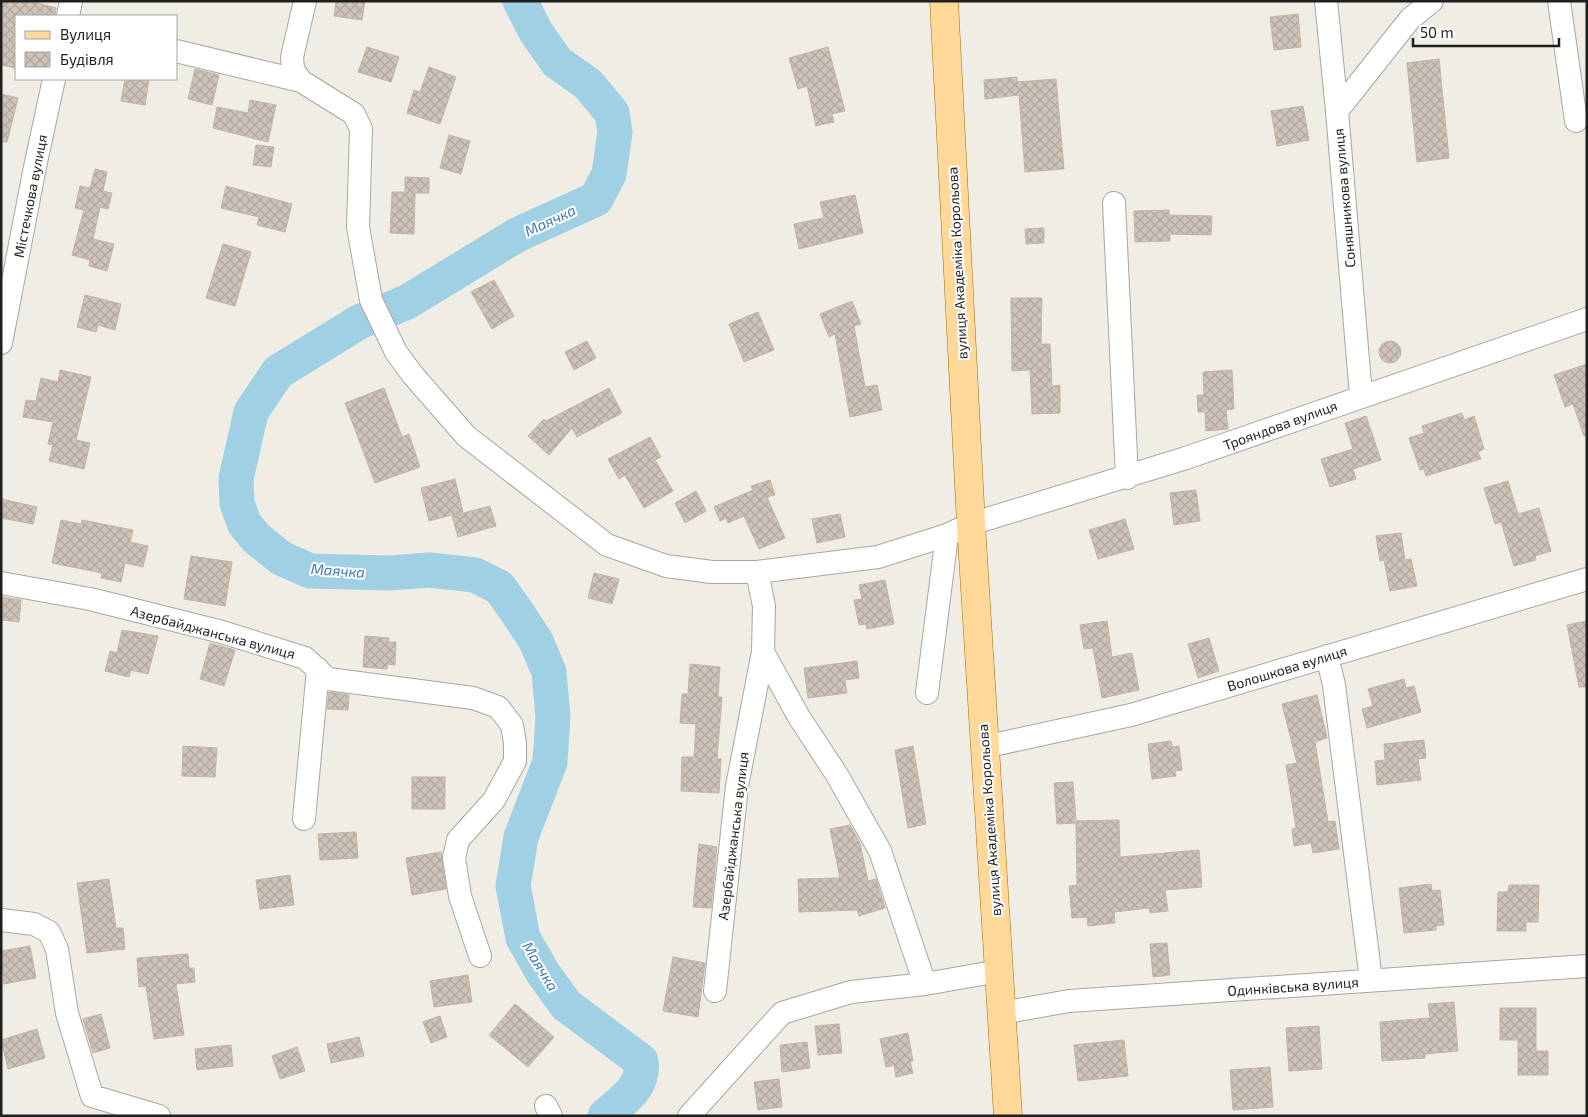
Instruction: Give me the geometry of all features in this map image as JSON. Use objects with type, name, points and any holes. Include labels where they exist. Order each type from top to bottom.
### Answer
[{"type":"main road","name":"вулиця Академіка Корольова","points":[[944,1],[959,529],[984,747],[1008,1116]]},
{"type":"street","points":[[68,15],[71,1]]},
{"type":"street","points":[[301,81],[293,68],[292,57],[304,1]]},
{"type":"street","name":"Соняшникова вулиця","points":[[1326,1],[1361,396]]},
{"type":"street","points":[[1337,111],[1410,19],[1432,1]]},
{"type":"street","points":[[1559,1],[1576,122]]},
{"type":"street","points":[[178,50],[301,81],[354,114],[361,130],[358,227],[371,300],[396,352],[412,374],[466,436],[607,545],[666,566],[712,572],[757,572],[878,556],[959,529],[926,693]]},
{"type":"street","name":"Містечкова вулиця","points":[[1,343],[54,80]]},
{"type":"street","points":[[1114,203],[1127,478]]},
{"type":"street","name":"Трояндова вулиця","points":[[959,529],[1127,478],[1587,318]]},
{"type":"street","name":"Азербайджанська вулиця","points":[[715,992],[737,786],[763,652],[764,606],[757,572]]},
{"type":"street","name":"Волошкова вулиця","points":[[984,747],[1131,714],[1587,579]]},
{"type":"street","name":"Азербайджанська вулиця","points":[[1,583],[90,599],[222,632],[305,658],[328,679],[474,698],[498,707],[512,724],[516,744],[515,761],[507,780],[494,800],[458,840],[454,858],[460,896],[480,956]]},
{"type":"street","points":[[763,652],[799,717],[836,775],[880,851],[925,984]]},
{"type":"street","points":[[1327,656],[1334,685],[1371,980]]},
{"type":"street","points":[[304,819],[318,669]]},
{"type":"street","points":[[1,920],[34,924],[49,932],[57,950],[67,1013],[92,1096],[159,1116]]},
{"type":"street","name":"Одинківська вулиця","points":[[1001,1013],[1069,1001],[1587,966]]},
{"type":"street","points":[[688,1115],[782,1013],[851,992],[925,984],[999,971]]},
{"type":"building","points":[[1,1],[30,1],[56,8],[55,15],[15,15],[15,68],[1,65]]},
{"type":"building","points":[[336,1],[365,1],[362,20],[334,16]]},
{"type":"building","points":[[1298,14],[1301,47],[1274,50],[1270,17]]},
{"type":"building","points":[[367,47],[399,57],[391,82],[358,72]]},
{"type":"building","points":[[828,47],[845,111],[832,114],[834,122],[816,126],[807,86],[798,89],[789,58]]},
{"type":"building","points":[[1439,59],[1449,158],[1417,162],[1407,63]]},
{"type":"building","points":[[429,67],[456,77],[440,124],[407,113],[414,90],[420,92]]},
{"type":"building","points":[[195,69],[219,75],[212,105],[188,99]]},
{"type":"building","points":[[1017,77],[1017,82],[1056,79],[1064,169],[1025,172],[1019,95],[985,99],[984,80]]},
{"type":"building","points":[[125,80],[149,80],[145,105],[121,101]]},
{"type":"building","points":[[1,94],[18,98],[7,142],[1,142]]},
{"type":"building","points":[[250,100],[276,105],[268,142],[213,128],[217,107],[248,113]]},
{"type":"building","points":[[1303,106],[1309,140],[1277,146],[1271,111]]},
{"type":"building","points":[[449,135],[470,141],[461,174],[440,168]]},
{"type":"building","points":[[256,145],[274,147],[271,167],[253,165]]},
{"type":"building","points":[[95,169],[107,172],[103,191],[112,193],[108,209],[100,207],[93,239],[114,244],[107,271],[89,266],[90,260],[72,255],[84,210],[75,208],[80,186],[90,188]]},
{"type":"building","points":[[405,177],[429,178],[429,193],[415,193],[414,234],[390,233],[392,192],[405,192]]},
{"type":"building","points":[[226,186],[292,204],[285,232],[257,225],[259,217],[221,208]]},
{"type":"building","points":[[855,195],[863,233],[799,249],[794,224],[824,218],[820,202]]},
{"type":"building","points":[[1169,210],[1169,215],[1212,216],[1211,235],[1170,234],[1170,241],[1135,242],[1134,211]]},
{"type":"building","points":[[1044,228],[1044,243],[1026,244],[1025,229]]},
{"type":"building","points":[[223,244],[251,252],[235,306],[206,298]]},
{"type":"building","points":[[494,280],[514,316],[492,329],[471,292]]},
{"type":"building","points":[[85,295],[121,304],[115,330],[98,325],[96,332],[77,327]]},
{"type":"building","points":[[1011,298],[1042,298],[1041,344],[1050,344],[1052,386],[1060,385],[1060,413],[1032,414],[1030,370],[1012,371]]},
{"type":"building","points":[[852,301],[861,324],[854,326],[865,387],[877,385],[882,410],[850,417],[835,334],[829,337],[820,314]]},
{"type":"building","points":[[758,312],[774,350],[744,362],[729,324]]},
{"type":"building","points":[[587,341],[596,358],[574,370],[565,352]]},
{"type":"building","points":[[1386,341],[1394,341],[1401,348],[1401,356],[1394,363],[1386,363],[1379,356],[1379,348]]},
{"type":"building","points":[[1587,364],[1587,435],[1584,436],[1573,404],[1565,407],[1554,375]]},
{"type":"building","points":[[60,370],[91,377],[76,440],[90,443],[84,469],[49,461],[53,445],[48,444],[53,422],[23,417],[26,400],[36,401],[41,378],[58,382]]},
{"type":"building","points":[[1232,370],[1234,409],[1226,410],[1228,429],[1206,431],[1205,412],[1198,412],[1197,395],[1204,395],[1203,372]]},
{"type":"building","points":[[384,388],[402,437],[409,434],[420,467],[375,483],[345,403]]},
{"type":"building","points":[[609,388],[622,413],[577,437],[572,428],[549,455],[528,436],[544,419],[546,421]]},
{"type":"building","points":[[1462,413],[1464,420],[1474,416],[1484,449],[1478,452],[1481,459],[1426,476],[1424,469],[1420,470],[1409,438],[1424,433],[1422,426]]},
{"type":"building","points":[[1366,416],[1381,460],[1353,469],[1356,479],[1330,487],[1321,459],[1353,449],[1345,423]]},
{"type":"building","points":[[650,437],[661,457],[655,460],[673,491],[644,508],[625,475],[619,479],[608,459]]},
{"type":"building","points":[[455,479],[463,512],[429,521],[421,488]]},
{"type":"building","points":[[770,480],[775,495],[767,497],[785,538],[759,549],[744,516],[728,523],[726,518],[720,521],[714,507],[753,490],[751,486]]},
{"type":"building","points":[[1508,481],[1518,514],[1539,508],[1551,551],[1535,556],[1536,560],[1514,566],[1501,522],[1495,524],[1484,488]]},
{"type":"building","points":[[1196,490],[1200,521],[1174,525],[1170,493]]},
{"type":"building","points":[[696,491],[706,511],[685,523],[675,503]]},
{"type":"building","points":[[1,499],[37,507],[33,524],[1,518]]},
{"type":"building","points":[[490,506],[496,526],[458,537],[452,516]]},
{"type":"building","points":[[840,514],[845,537],[817,543],[812,519]]},
{"type":"building","points":[[1125,519],[1134,549],[1098,559],[1089,530]]},
{"type":"building","points":[[61,520],[81,524],[82,520],[133,530],[130,542],[148,546],[143,567],[125,563],[121,582],[101,578],[102,573],[52,563]]},
{"type":"building","points":[[1401,533],[1405,560],[1411,559],[1417,586],[1390,591],[1384,560],[1380,561],[1376,536]]},
{"type":"building","points":[[191,556],[232,562],[225,606],[184,599]]},
{"type":"building","points":[[594,573],[619,579],[612,604],[588,598]]},
{"type":"building","points":[[885,580],[894,624],[867,629],[866,624],[859,625],[854,600],[862,599],[859,585]]},
{"type":"building","points":[[1,597],[21,600],[19,622],[1,620]]},
{"type":"building","points":[[1107,621],[1112,657],[1132,653],[1139,690],[1102,698],[1093,648],[1084,649],[1080,625]]},
{"type":"building","points":[[1587,621],[1587,687],[1579,687],[1567,625]]},
{"type":"building","points":[[122,630],[158,636],[148,674],[131,670],[129,677],[105,671],[110,651],[117,653]]},
{"type":"building","points":[[365,636],[389,638],[389,642],[396,642],[395,665],[387,664],[387,669],[363,667]]},
{"type":"building","points":[[1209,638],[1219,671],[1198,678],[1188,644]]},
{"type":"building","points":[[210,643],[235,650],[224,686],[200,679]]},
{"type":"building","points":[[857,661],[859,678],[845,680],[847,693],[808,698],[804,668]]},
{"type":"building","points":[[690,664],[720,667],[718,697],[722,697],[717,759],[721,759],[719,793],[681,791],[682,757],[694,757],[696,724],[680,723],[682,694],[688,694]]},
{"type":"building","points":[[1404,679],[1406,688],[1414,686],[1421,712],[1367,728],[1362,709],[1373,706],[1368,689]]},
{"type":"building","points":[[329,692],[349,695],[348,710],[327,709]]},
{"type":"building","points":[[1317,695],[1327,738],[1315,742],[1328,822],[1335,821],[1339,849],[1313,853],[1311,843],[1294,846],[1292,829],[1296,828],[1286,765],[1297,763],[1282,704]]},
{"type":"building","points":[[1424,740],[1426,758],[1418,759],[1421,780],[1377,785],[1375,761],[1385,760],[1384,744]]},
{"type":"building","points":[[1171,741],[1172,747],[1179,746],[1182,770],[1175,771],[1176,776],[1152,779],[1148,744]]},
{"type":"building","points":[[183,746],[217,748],[215,777],[182,776]]},
{"type":"building","points":[[913,746],[926,824],[908,828],[895,750]]},
{"type":"building","points":[[412,777],[445,777],[445,809],[412,809]]},
{"type":"building","points":[[1073,782],[1076,821],[1119,820],[1120,857],[1199,850],[1202,887],[1165,890],[1168,911],[1150,913],[1149,908],[1114,912],[1115,923],[1088,926],[1087,917],[1072,918],[1069,886],[1077,885],[1076,823],[1057,824],[1054,783]]},
{"type":"building","points":[[850,825],[860,843],[868,881],[876,879],[885,908],[859,916],[857,910],[799,912],[798,879],[840,878],[830,829]]},
{"type":"building","points":[[356,832],[358,858],[320,860],[318,834]]},
{"type":"building","points":[[699,844],[717,847],[711,908],[693,907]]},
{"type":"building","points":[[441,852],[446,889],[412,895],[406,858]]},
{"type":"building","points":[[290,875],[294,905],[260,909],[256,880]]},
{"type":"building","points":[[109,879],[116,928],[123,928],[125,949],[87,953],[77,883]]},
{"type":"building","points":[[1431,884],[1432,891],[1440,890],[1444,925],[1436,926],[1436,930],[1404,933],[1399,888]]},
{"type":"building","points":[[1509,885],[1539,885],[1538,922],[1526,922],[1526,931],[1497,931],[1498,892],[1508,892]]},
{"type":"building","points":[[1167,943],[1170,975],[1153,977],[1150,944]]},
{"type":"building","points":[[30,946],[36,978],[4,984],[1,951]]},
{"type":"building","points":[[188,954],[189,968],[194,968],[195,982],[176,984],[184,1035],[154,1039],[146,986],[139,987],[137,958]]},
{"type":"building","points":[[673,957],[705,963],[698,1017],[663,1011]]},
{"type":"building","points":[[468,975],[472,1002],[434,1007],[430,981]]},
{"type":"building","points":[[1454,1002],[1458,1051],[1425,1054],[1425,1058],[1382,1061],[1380,1022],[1430,1018],[1428,1004]]},
{"type":"building","points":[[515,1004],[554,1037],[528,1067],[489,1035]]},
{"type":"building","points":[[1500,1008],[1536,1008],[1536,1051],[1548,1051],[1548,1075],[1518,1075],[1518,1040],[1500,1040]]},
{"type":"building","points":[[101,1014],[110,1048],[93,1053],[83,1019]]},
{"type":"building","points":[[440,1016],[447,1037],[431,1043],[423,1022]]},
{"type":"building","points":[[839,1024],[842,1053],[818,1055],[815,1026]]},
{"type":"building","points":[[1319,1026],[1322,1069],[1289,1071],[1286,1028]]},
{"type":"building","points":[[37,1029],[45,1058],[8,1069],[1,1040]]},
{"type":"building","points":[[908,1033],[913,1073],[896,1077],[894,1065],[886,1067],[880,1039]]},
{"type":"building","points":[[359,1037],[364,1056],[331,1063],[327,1044]]},
{"type":"building","points":[[1124,1040],[1128,1076],[1078,1081],[1074,1045]]},
{"type":"building","points":[[807,1042],[810,1068],[782,1072],[780,1045]]},
{"type":"building","points":[[231,1045],[233,1066],[197,1070],[195,1049]]},
{"type":"building","points":[[297,1047],[305,1071],[280,1079],[272,1056]]},
{"type":"building","points":[[1270,1067],[1273,1107],[1233,1110],[1230,1070]]},
{"type":"building","points":[[779,1079],[782,1107],[758,1110],[754,1082]]},
{"type":"waterway","name":"Маячка","points":[[520,1],[536,32],[557,62],[588,84],[612,113],[615,132],[609,174],[596,199],[517,235],[407,302],[359,322],[278,372],[251,412],[236,479],[237,503],[244,523],[256,538],[281,558],[310,571],[389,573],[429,570],[475,575],[499,587],[536,641],[549,672],[553,717],[550,762],[521,837],[513,886],[523,938],[543,973],[566,1005],[641,1061],[640,1078],[636,1086],[605,1116]]}]
